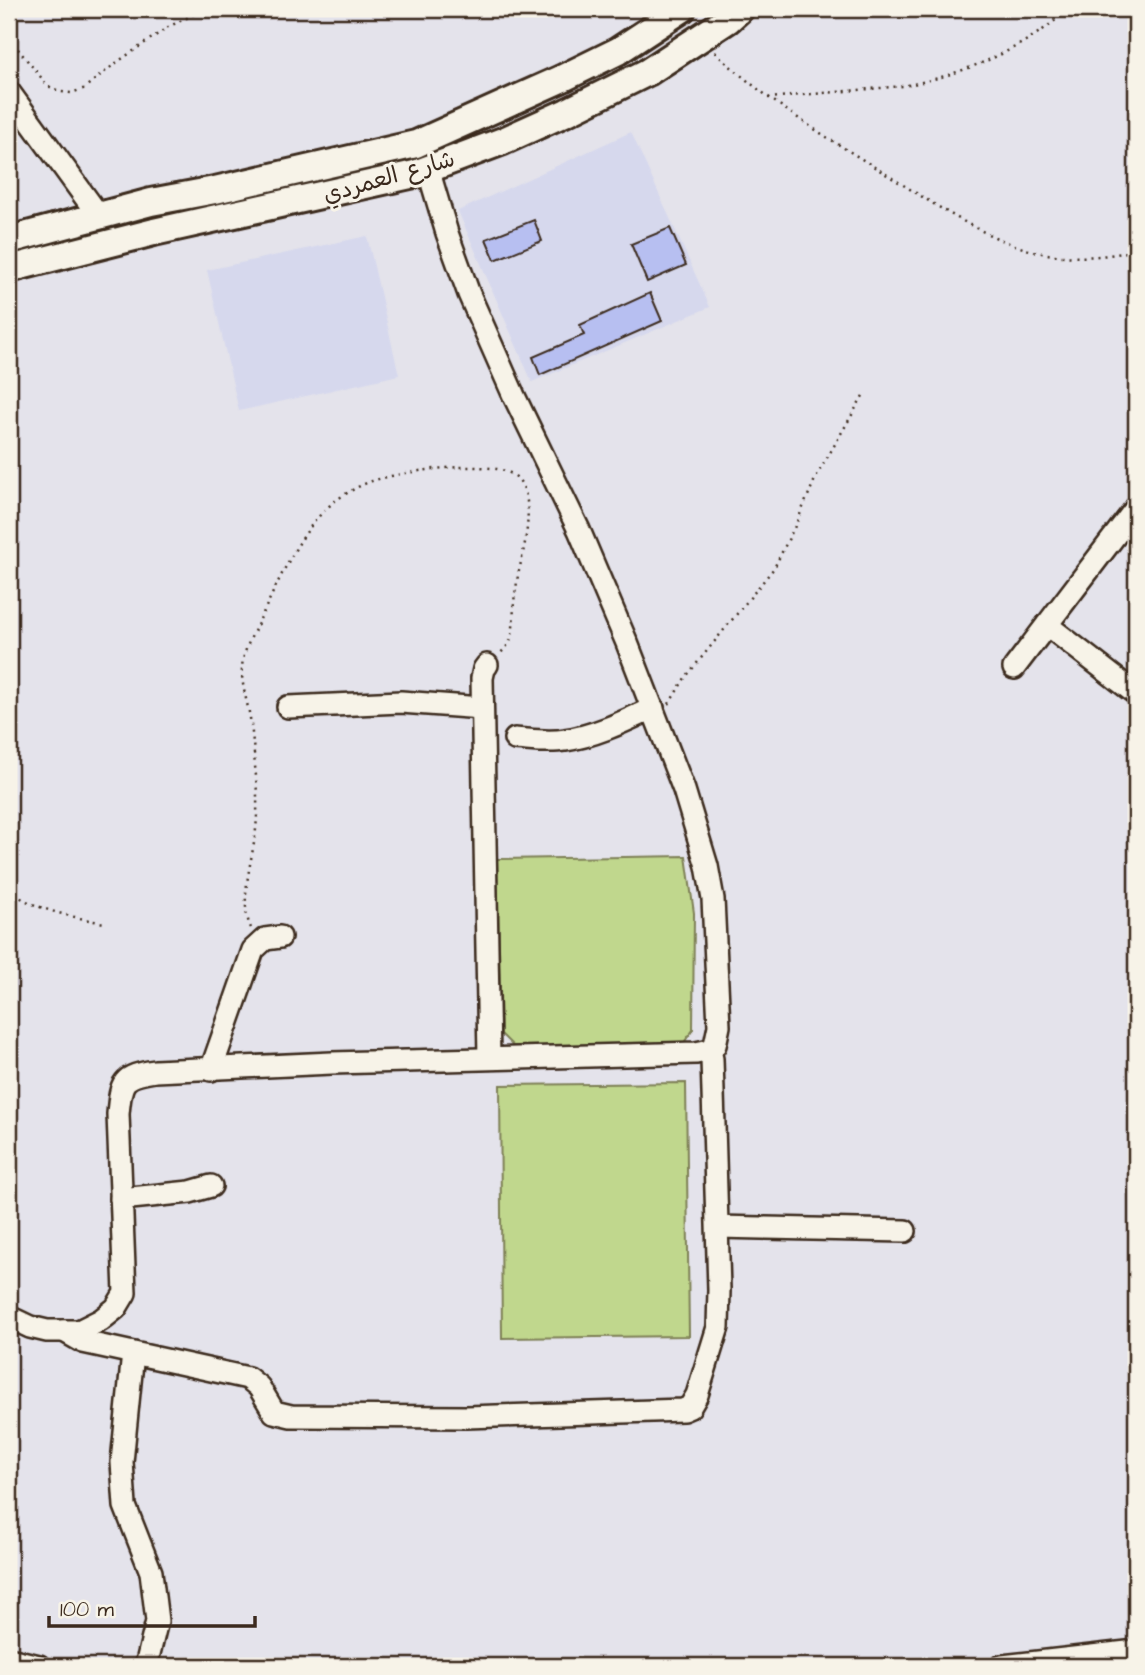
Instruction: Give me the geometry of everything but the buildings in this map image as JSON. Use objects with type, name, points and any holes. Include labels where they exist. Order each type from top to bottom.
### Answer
[{"type":"main road","name":"شارع العمردي","points":[[9,240],[151,202],[416,144],[618,51],[682,9]]},
{"type":"main road","name":"شارع العمردي","points":[[9,269],[154,232],[415,174],[503,141],[648,72],[738,12]]},
{"type":"street","points":[[9,92],[99,216]]},
{"type":"street","points":[[9,1317],[30,1327],[47,1331],[79,1331],[101,1320],[116,1308],[125,1293],[118,1114],[121,1087],[134,1074],[332,1063],[696,1053],[710,1050],[715,1045],[719,1026],[713,899],[684,790],[579,530],[513,396],[469,294],[428,169]]},
{"type":"street","points":[[1014,668],[1136,508]]},
{"type":"street","points":[[1047,625],[1136,694]]},
{"type":"street","points":[[488,665],[482,678],[482,708],[489,1058]]},
{"type":"street","points":[[288,707],[401,702],[482,708]]},
{"type":"street","points":[[515,739],[546,741],[576,738],[653,708]]},
{"type":"street","points":[[211,1070],[250,957],[258,944],[265,939],[280,937]]},
{"type":"street","points":[[64,1331],[83,1342],[248,1378],[260,1387],[274,1412],[291,1416],[467,1417],[683,1410],[690,1407],[697,1395],[718,1327],[718,1227],[710,1050]]},
{"type":"street","points":[[121,1199],[190,1192],[211,1186]]},
{"type":"street","points":[[718,1227],[905,1231]]},
{"type":"street","points":[[133,1353],[122,1461],[125,1506],[151,1572],[157,1621],[146,1666]]},
{"type":"street","points":[[1002,1666],[1136,1651]]},
{"type":"street","points":[[9,1659],[39,1666]]},
{"type":"path","points":[[9,38],[48,86],[71,93],[83,89],[168,27],[205,9]]},
{"type":"path","points":[[768,98],[903,86],[954,73],[1035,35],[1068,9]]},
{"type":"path","points":[[701,37],[737,73],[768,98],[953,216],[988,234],[1022,248],[1087,258],[1136,250]]},
{"type":"path","points":[[661,730],[668,707],[679,687],[774,568],[816,477],[864,394]]},
{"type":"path","points":[[258,944],[246,911],[258,809],[251,721],[242,664],[268,602],[308,530],[335,502],[370,482],[410,472],[482,467],[509,471],[524,489],[527,515],[524,550],[514,599],[513,628],[508,645],[488,665]]},
{"type":"path","points":[[9,890],[41,908],[104,923]]},
{"type":"shaded area","points":[[631,132],[710,307],[532,382],[458,211]]},
{"type":"shaded area","points":[[367,236],[399,375],[239,411],[207,270]]},
{"type":"green space","points":[[686,856],[694,913],[693,1030],[682,1045],[513,1046],[501,1034],[497,859]]},
{"type":"green space","points":[[686,1083],[689,1336],[502,1338],[500,1085]]}]
